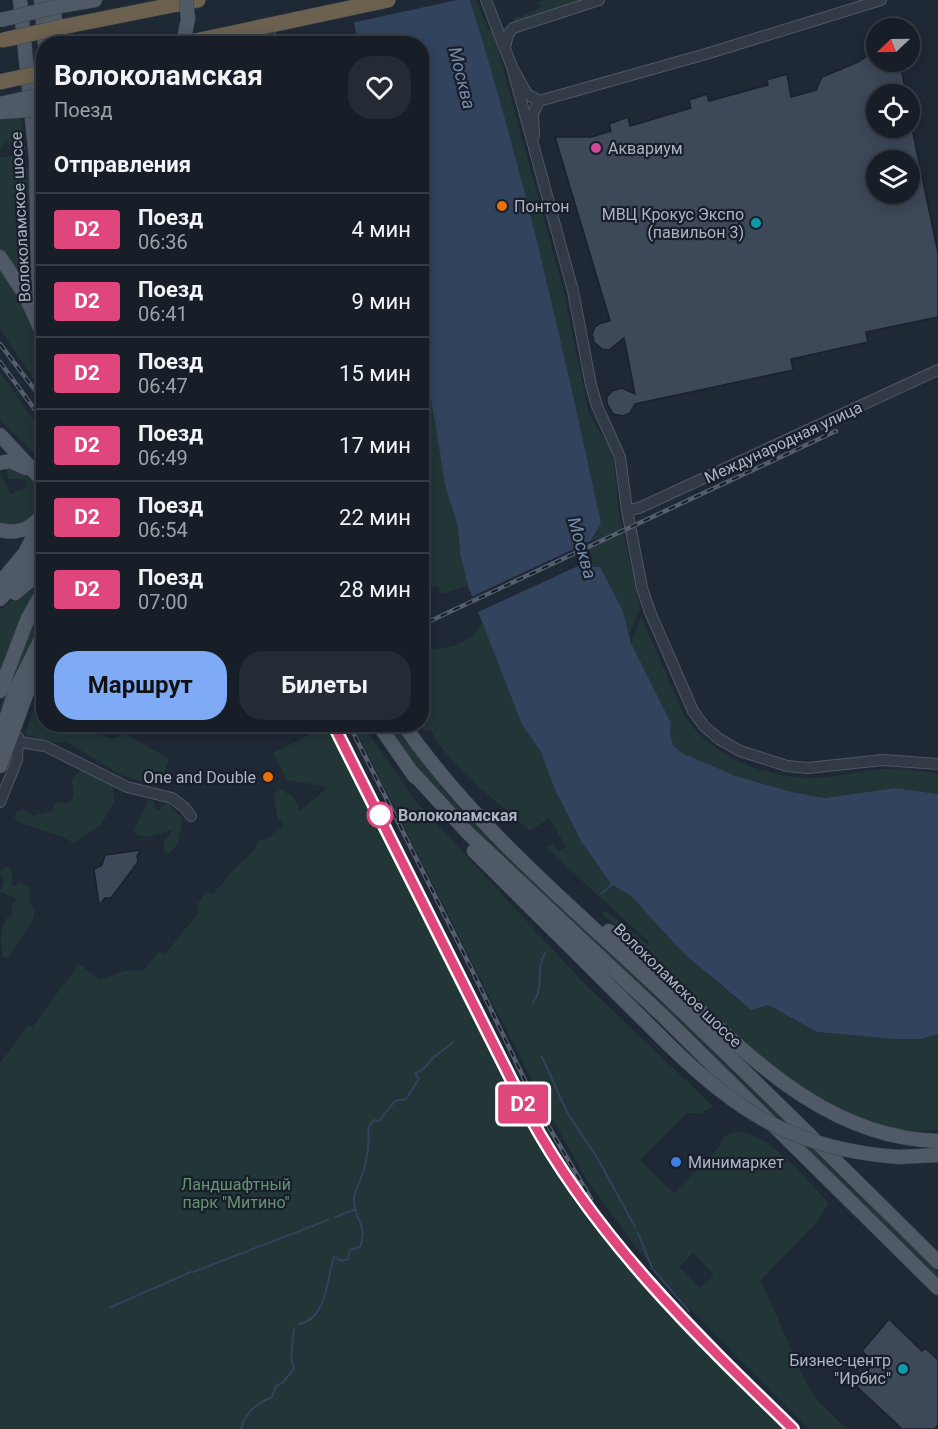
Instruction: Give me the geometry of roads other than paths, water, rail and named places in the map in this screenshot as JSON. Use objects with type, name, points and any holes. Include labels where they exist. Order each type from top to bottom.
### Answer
[{"type":"highway","points":[[1,40],[198,0]]},
{"type":"highway","points":[[233,36],[268,25],[388,0]]},
{"type":"highway","points":[[0,82],[36,75]]},
{"type":"main road","name":"Волоколамское шоссе","points":[[20,0],[36,170]]},
{"type":"main road","points":[[41,0],[44,36]]},
{"type":"main road","points":[[1,20],[56,3],[95,0]]},
{"type":"main road","points":[[184,36],[188,19],[186,0]]},
{"type":"main road","points":[[56,3],[57,36]]},
{"type":"main road","points":[[0,104],[36,96]]},
{"type":"main road","points":[[0,112],[36,110]]},
{"type":"main road","points":[[33,129],[36,138]]},
{"type":"main road","points":[[0,257],[26,296],[36,318]]},
{"type":"main road","points":[[2,437],[36,470]]},
{"type":"main road","points":[[0,463],[10,461],[36,473]]},
{"type":"main road","points":[[0,530],[25,529],[36,522]]},
{"type":"main road","points":[[0,583],[25,553],[36,530]]},
{"type":"main road","points":[[0,600],[24,574],[36,555]]},
{"type":"main road","points":[[0,600],[17,592],[36,576]]},
{"type":"main road","points":[[0,691],[28,618],[36,604]]},
{"type":"main road","points":[[0,737],[16,689],[36,649]]},
{"type":"main road","points":[[0,766],[36,672]]},
{"type":"main road","name":"Волоколамское шоссе","points":[[384,732],[442,815],[482,860],[694,1070],[737,1105],[782,1130],[809,1141],[860,1153],[899,1157],[938,1155]]},
{"type":"main road","name":"Волоколамское шоссе","points":[[409,732],[428,759],[472,810],[699,1027],[938,1262]]},
{"type":"main road","name":"Волоколамское шоссе","points":[[411,771],[468,833],[662,1015],[938,1288]]},
{"type":"main road","points":[[555,891],[594,918],[651,965],[755,1062],[799,1094],[858,1126],[903,1138],[938,1141]]},
{"type":"street","points":[[486,0],[512,68],[573,291],[597,406],[620,458],[642,588],[650,612],[693,711],[704,726],[719,739],[740,751],[767,760],[808,768],[884,760],[938,764]]},
{"type":"street","points":[[505,47],[507,35],[513,28],[599,0]]},
{"type":"street","points":[[537,163],[532,114],[539,101],[715,51],[881,0]]},
{"type":"street","points":[[268,25],[270,36]]},
{"type":"street","points":[[512,68],[527,94],[539,101]]},
{"type":"street","name":"Международная улица","points":[[627,510],[639,508],[938,370]]},
{"type":"street","points":[[0,802],[17,760],[19,742],[14,726]]},
{"type":"street","points":[[19,742],[45,746],[127,787],[172,798],[191,816]]},
{"type":"water","name":"Москва","points":[[351,0],[470,0],[525,195],[601,523],[586,549],[594,567],[600,567],[623,611],[631,643],[671,723],[670,735],[674,746],[682,753],[736,776],[792,792],[825,798],[895,788],[938,794],[938,1034],[921,1039],[895,1039],[817,1032],[768,1005],[751,1010],[683,953],[631,896],[611,884],[581,841],[554,788],[541,752],[522,725],[468,586],[460,553],[458,527],[445,485],[429,378],[429,36],[356,36]]},
{"type":"waterway","points":[[601,894],[612,884]]},
{"type":"waterway","points":[[533,1003],[539,990],[540,967],[545,953]]},
{"type":"waterway","points":[[299,1324],[309,1320],[321,1306],[334,1257],[342,1261],[348,1259],[350,1250],[360,1247],[363,1233],[354,1198],[367,1158],[368,1128],[374,1120],[379,1121],[395,1101],[406,1099],[419,1079],[415,1073],[424,1068],[453,1042]]},
{"type":"waterway","points":[[542,1057],[567,1112],[598,1159],[635,1227]]},
{"type":"waterway","points":[[335,1217],[354,1210]]},
{"type":"waterway","points":[[193,1272],[328,1220]]},
{"type":"waterway","points":[[638,1233],[652,1268],[689,1311]]},
{"type":"waterway","points":[[111,1307],[191,1272]]},
{"type":"waterway","points":[[241,1429],[248,1413],[272,1397],[276,1386],[283,1382],[294,1369],[291,1356],[294,1328]]},
{"type":"railway","points":[[0,344],[36,391]]},
{"type":"railway","points":[[0,362],[36,411]]},
{"type":"railway","points":[[429,622],[836,431]]},
{"type":"railway","points":[[337,732],[529,1115],[555,1160],[584,1202],[649,1282],[719,1357],[793,1429]]},
{"type":"railway","points":[[353,732],[539,1110],[591,1199]]},
{"type":"train","name":"D2","points":[[338,732],[529,1115],[562,1171],[587,1209],[652,1288],[793,1429]]},
{"type":"place","name":"Аквариум","points":[[596,148]]},
{"type":"place","name":"Понтон","points":[[502,206]]},
{"type":"place","name":"МВЦ Крокус Экспо (павильон 3)","points":[[756,223]]},
{"type":"place","name":"One and Double","points":[[268,777]]},
{"type":"place","name":"Волоколамская","points":[[380,815]]},
{"type":"place","name":"Минимаркет","points":[[676,1162]]},
{"type":"place","name":"Бизнес-центр \"Ирбис\"","points":[[903,1369]]},
{"type":"park label","name":"Ландшафтный парк \"Митино\"","points":[[236,1193]]}]
